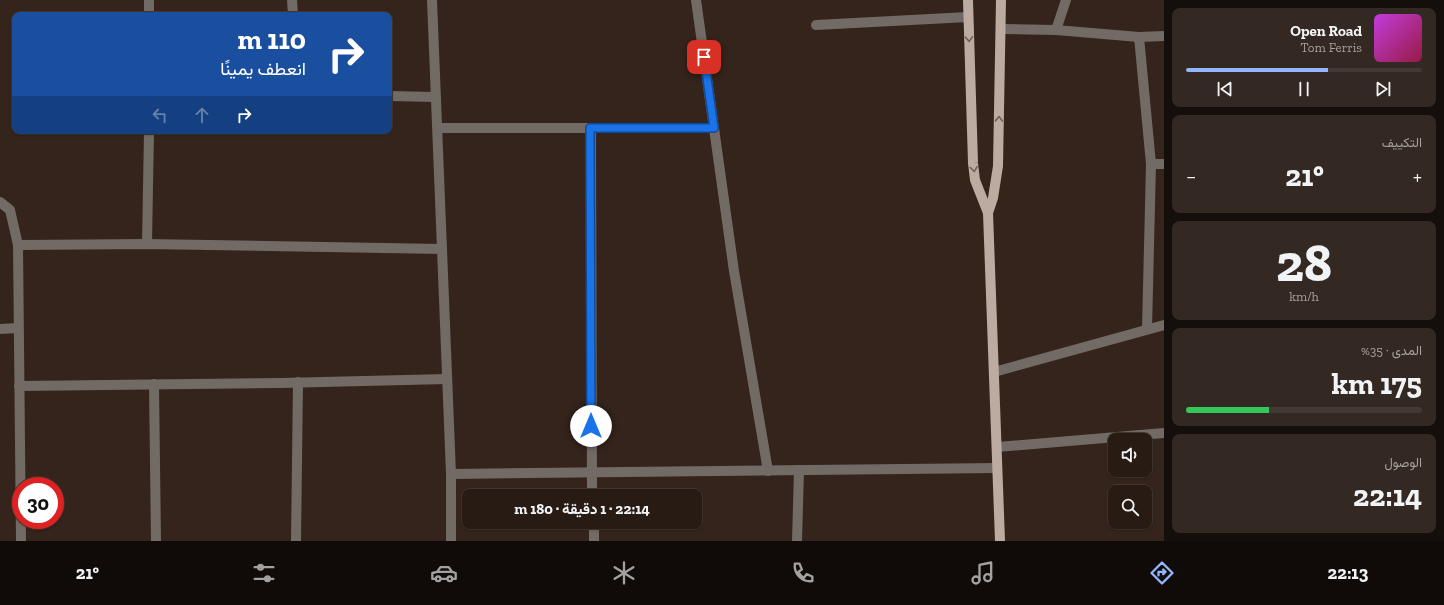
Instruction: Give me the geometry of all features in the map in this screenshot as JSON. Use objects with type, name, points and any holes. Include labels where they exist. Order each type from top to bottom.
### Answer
[{"type":"main road","points":[[968,0],[973,162],[979,191],[988,213]]},
{"type":"main road","points":[[1000,541],[988,213],[994,192],[998,166],[1001,0]]},
{"type":"street","points":[[149,0],[149,12]]},
{"type":"street","points":[[292,0],[292,12]]},
{"type":"street","points":[[432,0],[451,474],[452,541]]},
{"type":"street","points":[[696,0],[734,271],[768,471]]},
{"type":"street","points":[[1056,30],[1066,0]]},
{"type":"street","points":[[816,25],[968,17]]},
{"type":"street","points":[[1001,29],[1056,30],[1139,37],[1164,36]]},
{"type":"street","points":[[1139,37],[1151,164],[1147,329]]},
{"type":"street","points":[[392,96],[436,97]]},
{"type":"street","points":[[438,128],[714,128]]},
{"type":"street","points":[[590,128],[592,489]]},
{"type":"street","points":[[147,244],[149,134]]},
{"type":"street","points":[[1151,164],[1164,164]]},
{"type":"street","points":[[0,202],[10,210],[18,245],[21,541]]},
{"type":"street","points":[[18,245],[147,244],[442,249]]},
{"type":"street","points":[[994,372],[1164,325]]},
{"type":"street","points":[[0,328],[18,328]]},
{"type":"street","points":[[19,386],[447,379]]},
{"type":"street","points":[[296,541],[298,382]]},
{"type":"street","points":[[154,384],[156,541]]},
{"type":"street","points":[[997,447],[1164,433]]},
{"type":"street","points":[[451,474],[998,468]]},
{"type":"street","points":[[797,541],[799,470]]},
{"type":"street","points":[[594,529],[594,541]]},
{"type":"route","points":[[591,426],[590,128],[714,128],[704,57]]}]
